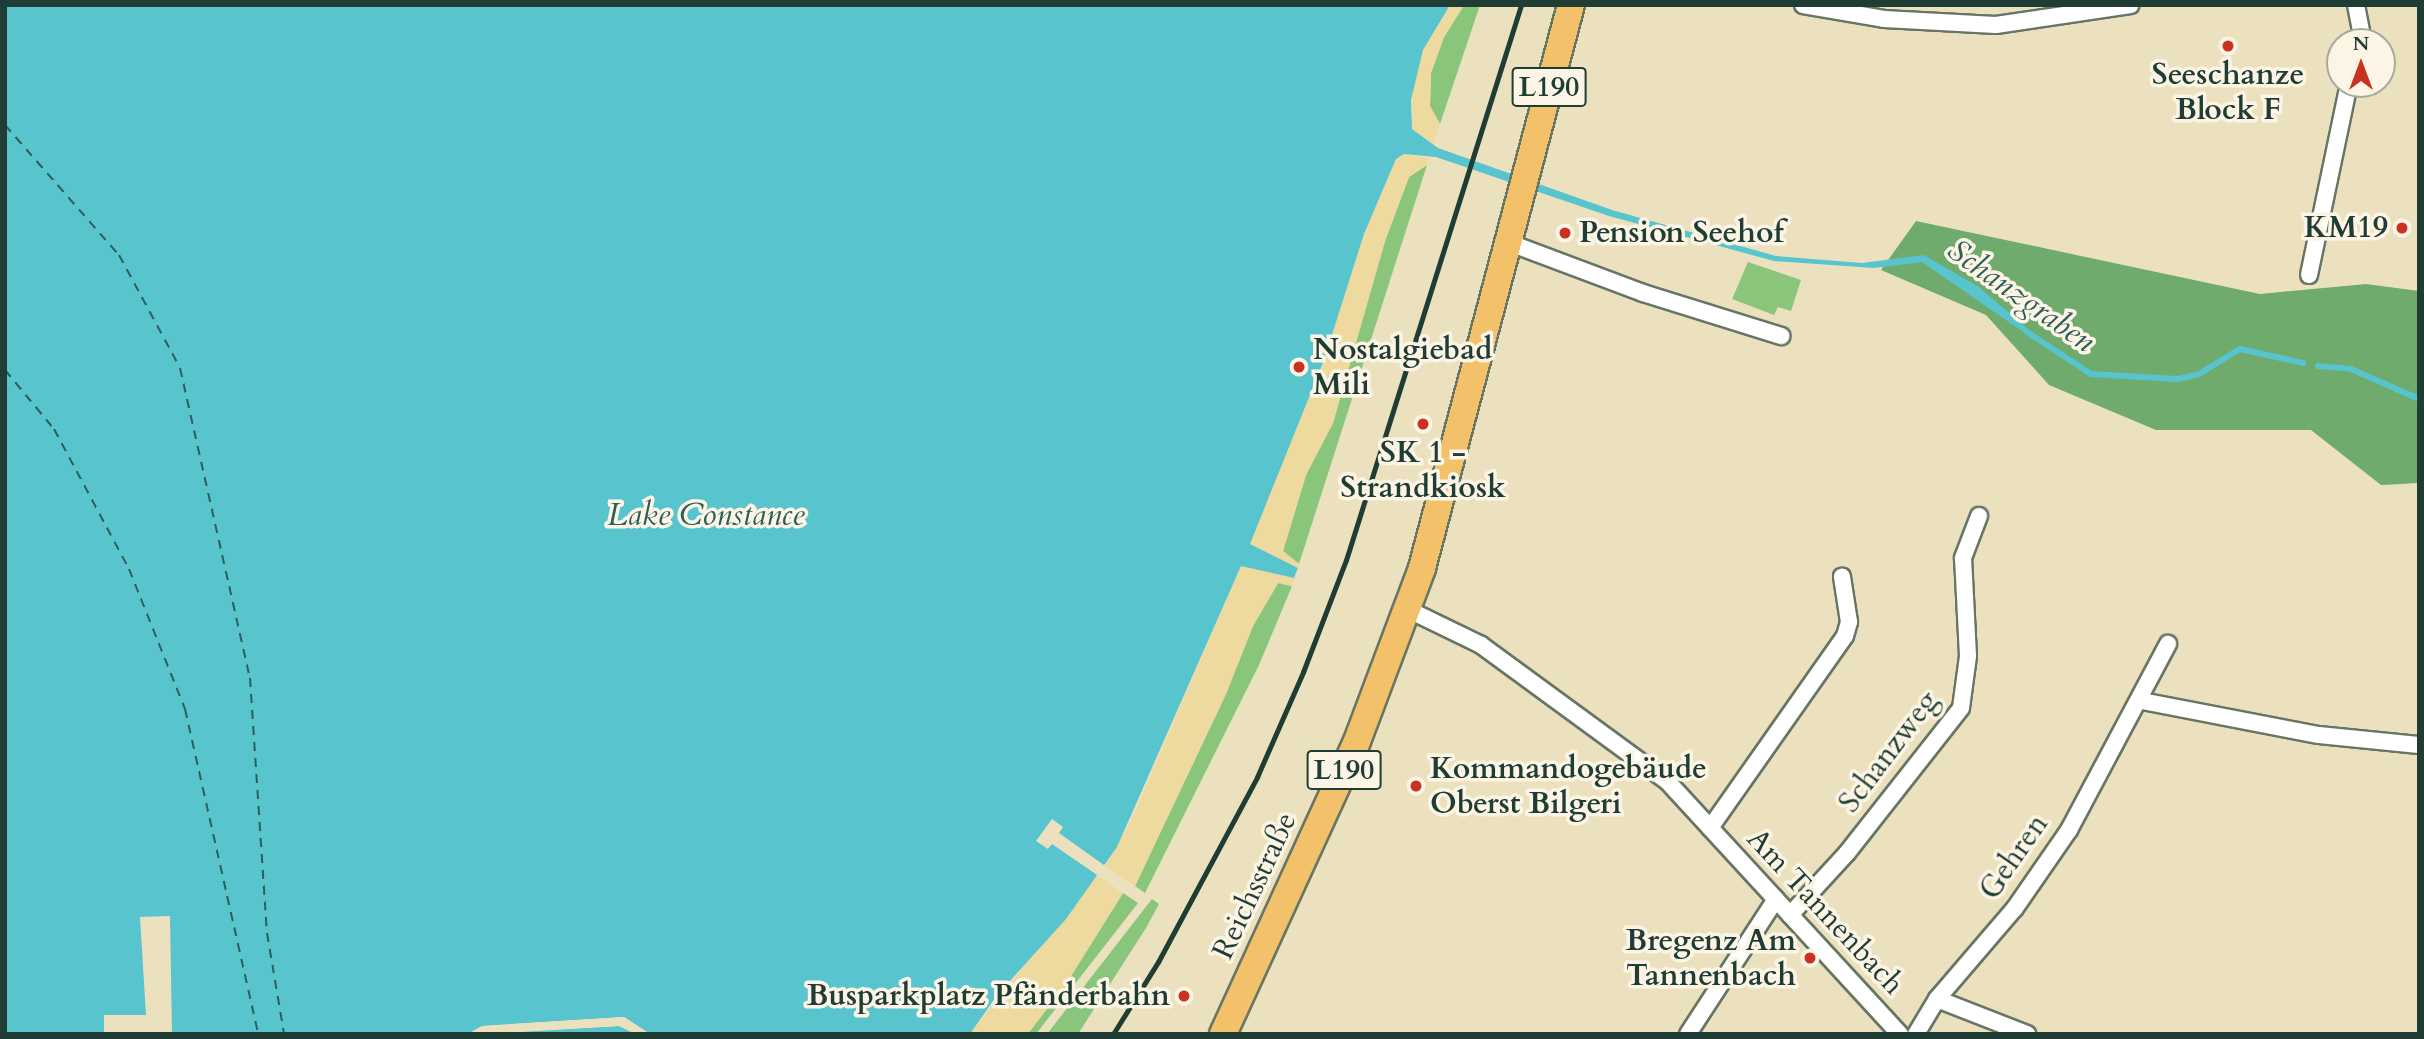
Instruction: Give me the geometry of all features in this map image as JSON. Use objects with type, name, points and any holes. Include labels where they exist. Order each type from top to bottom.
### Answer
[{"type":"main road","name":"L190","points":[[1407,609],[1510,243],[1571,5]]},
{"type":"main road","name":"Reichsstraße","points":[[1223,1034],[1351,755],[1407,609]]},
{"type":"street","points":[[1803,5],[1884,19],[1996,24],[2131,5]]},
{"type":"street","points":[[2356,5],[2360,28]]},
{"type":"street","points":[[2309,275],[2346,98]]},
{"type":"street","points":[[1510,243],[1643,293],[1781,336]]},
{"type":"street","name":"Schanzweg","points":[[1790,915],[1847,853],[1961,708],[1968,656],[1963,558],[1979,516]]},
{"type":"street","name":"Am Tannenbach","points":[[1710,828],[1845,636],[1849,622],[1842,577]]},
{"type":"street","name":"Am Tannenbach","points":[[1407,609],[1464,634],[1559,700],[1668,782],[1900,1034]]},
{"type":"street","name":"Gehren","points":[[1916,1034],[1937,999],[2015,908],[2069,830],[2142,701],[2168,644]]},
{"type":"street","points":[[2142,701],[2319,734],[2419,745]]},
{"type":"street","points":[[1688,1034],[1776,899]]},
{"type":"street","name":"Am Tannenbach","points":[[1937,999],[2026,1034]]},
{"type":"green space","points":[[1464,5],[1480,5],[1440,124],[1430,106],[1431,73],[1444,37]]},
{"type":"green space","points":[[1427,165],[1299,564],[1283,551],[1306,475],[1333,423],[1385,241],[1409,177]]},
{"type":"green space","points":[[1916,221],[2260,294],[2366,284],[2419,291],[2419,483],[2381,485],[2311,430],[2156,430],[2049,385],[1986,315],[1881,270]]},
{"type":"green space","points":[[1748,262],[1801,280],[1791,311],[1778,307],[1774,315],[1732,299]]},
{"type":"green space","points":[[1278,583],[1292,586],[1259,665],[1145,893],[1135,886],[1226,694],[1253,626]]},
{"type":"green space","points":[[1123,893],[1138,903],[1036,1034],[1027,1034],[1066,984]]},
{"type":"green space","points":[[1152,899],[1159,904],[1146,928],[1078,1034],[1047,1034]]},
{"type":"sand","points":[[1450,5],[1464,5],[1444,37],[1431,73],[1430,106],[1440,124],[1434,144],[1412,129],[1413,81],[1423,50]]},
{"type":"sand","points":[[1404,154],[1429,158],[1427,165],[1409,177],[1385,241],[1333,423],[1306,475],[1283,551],[1299,564],[1298,568],[1249,545],[1324,360],[1364,234],[1396,159]]},
{"type":"sand","points":[[1241,566],[1294,578],[1292,586],[1278,583],[1253,626],[1226,694],[1135,886],[1105,866],[1132,819]]},
{"type":"sand","points":[[1097,875],[1123,893],[1066,984],[1031,1030],[1027,1034],[970,1034]]},
{"type":"water","name":"Lake Constance","points":[[5,5],[1450,5],[1423,50],[1411,100],[1412,129],[1438,148],[1612,210],[1776,256],[1862,263],[1924,255],[1979,287],[2035,335],[2032,338],[1922,262],[1874,268],[1774,261],[1609,216],[1436,157],[1404,154],[1396,159],[1364,234],[1324,360],[1250,544],[1298,568],[1294,578],[1241,566],[1117,847],[1066,919],[998,994],[970,1034],[650,1034],[624,1017],[482,1026],[468,1034],[172,1034],[170,916],[140,917],[146,1015],[104,1015],[104,1034],[5,1034]]},
{"type":"water","points":[[619,1026],[635,1034],[488,1034],[490,1033]]},
{"type":"pier","points":[[1052,819],[1063,827],[1059,833],[1108,868],[1100,877],[1052,844],[1048,849],[1036,841]]},
{"type":"pier","points":[[624,1017],[650,1034],[623,1021],[468,1034],[482,1026]]},
{"type":"pier","points":[[619,1023],[638,1034],[619,1026],[485,1034],[490,1029]]},
{"type":"waterway","name":"Schanzgraben","points":[[2027,332],[2091,374],[2178,379],[2199,374],[2240,349],[2303,363]]},
{"type":"waterway","name":"Schanzgraben","points":[[2318,366],[2351,369],[2419,399]]},
{"type":"ferry route","points":[[5,125],[119,255],[180,368],[250,678],[267,933],[284,1034]]},
{"type":"ferry route","points":[[5,370],[54,429],[129,569],[185,709],[258,1034]]},
{"type":"railway","points":[[1113,1034],[1158,962],[1257,777],[1303,672],[1346,560],[1521,5]]},
{"type":"place","name":"Seeschanze Block F","points":[[2228,46]]},
{"type":"place","name":"KM19","points":[[2402,228]]},
{"type":"place","name":"Pension Seehof","points":[[1565,233]]},
{"type":"place","name":"Nostalgiebad Mili","points":[[1299,367]]},
{"type":"place","name":"SK 1 - Strandkiosk","points":[[1423,424]]},
{"type":"place","name":"Kommandogebäude Oberst Bilgeri","points":[[1416,786]]},
{"type":"place","name":"Bregenz Am Tannenbach","points":[[1810,958]]},
{"type":"place","name":"Busparkplatz Pfänderbahn","points":[[1184,996]]}]
